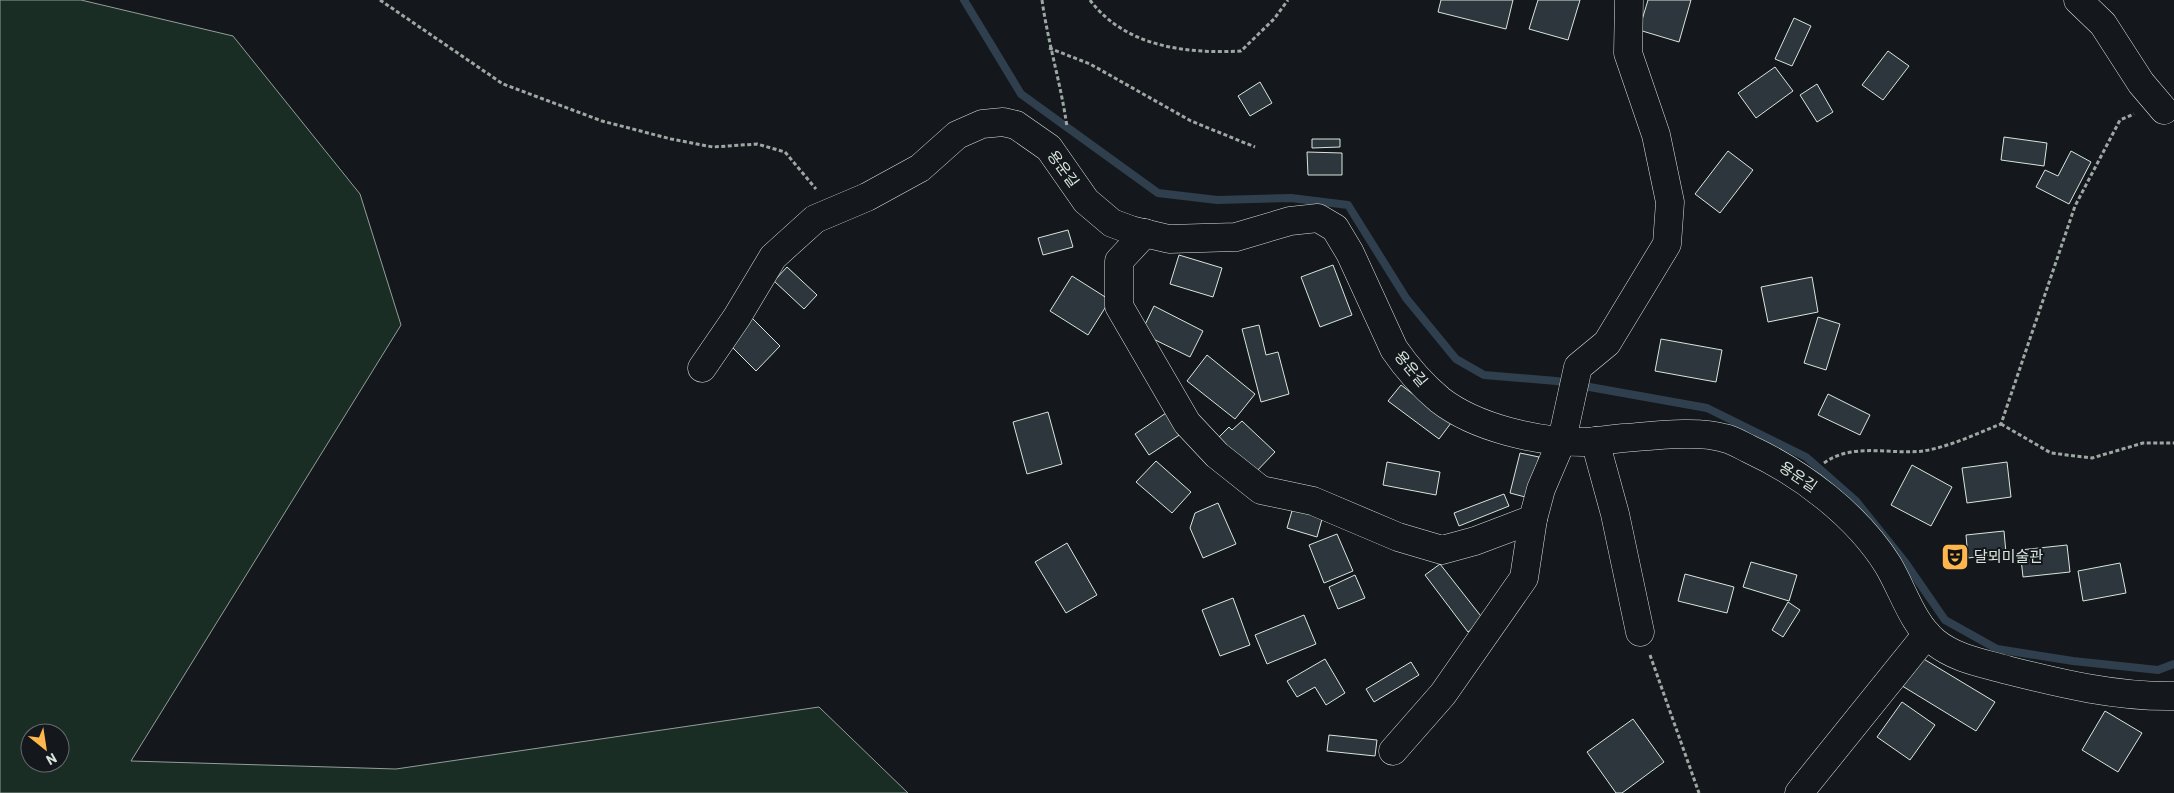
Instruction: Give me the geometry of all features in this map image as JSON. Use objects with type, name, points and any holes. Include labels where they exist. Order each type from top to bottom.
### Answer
[{"type":"street","points":[[1393,752],[1443,694],[1524,578],[1532,519],[1541,489],[1562,440],[1578,367],[1607,343],[1667,244],[1670,202],[1656,135],[1628,53],[1629,0]]},
{"type":"street","points":[[2078,0],[2104,24],[2141,83],[2164,110]]},
{"type":"street","name":"용운길","points":[[702,368],[737,317],[773,257],[814,219],[867,198],[920,168],[957,135],[982,124],[1003,122],[1016,125],[1049,148],[1086,201],[1112,223],[1169,239],[1236,237],[1290,221],[1318,218],[1335,228],[1350,253],[1394,349],[1418,380],[1442,401],[1479,421],[1530,438],[1596,440],[1658,436],[1724,437],[1780,463],[1820,492],[1864,533],[1887,564],[1914,617],[1927,634],[1936,643],[1962,658],[2060,684],[2126,695],[2174,696]]},
{"type":"street","points":[[1145,233],[1119,261],[1119,306],[1187,423],[1217,456],[1261,490],[1313,501],[1398,537],[1442,550],[1475,541],[1532,519]]},
{"type":"street","points":[[1596,440],[1615,514],[1640,632]]},
{"type":"street","points":[[1799,793],[1927,634]]},
{"type":"path","points":[[380,0],[503,84],[602,120],[671,139],[713,147],[757,144],[785,152],[811,185],[839,209]]},
{"type":"path","points":[[1042,0],[1049,48],[1064,105]]},
{"type":"path","points":[[1090,0],[1102,16],[1142,40],[1205,53],[1241,51],[1274,19],[1288,0]]},
{"type":"path","points":[[1049,48],[1090,64],[1192,121],[1255,147]]},
{"type":"path","points":[[2001,424],[2075,206],[2120,120],[2146,109],[2164,110]]},
{"type":"path","points":[[1826,461],[1849,452],[1923,451],[2001,424],[2051,453],[2092,458],[2143,443],[2174,443]]},
{"type":"path","points":[[1640,632],[1665,694],[1699,793]]},
{"type":"green space","points":[[0,0],[81,0],[233,36],[360,194],[401,325],[131,761],[396,769],[819,707],[908,793],[0,793]]},
{"type":"building","points":[[1441,0],[1513,0],[1506,29],[1438,12]]},
{"type":"building","points":[[1538,0],[1580,0],[1568,40],[1529,29]]},
{"type":"building","points":[[1648,0],[1691,0],[1679,42],[1639,30]]},
{"type":"building","points":[[1794,18],[1811,26],[1792,66],[1775,59]]},
{"type":"building","points":[[1888,51],[1909,66],[1883,100],[1862,85]]},
{"type":"building","points":[[1775,67],[1793,91],[1756,118],[1738,93]]},
{"type":"building","points":[[1260,82],[1272,103],[1250,116],[1238,96]]},
{"type":"building","points":[[1817,84],[1833,112],[1817,122],[1800,95]]},
{"type":"building","points":[[2004,137],[2047,143],[2044,166],[2001,160]]},
{"type":"building","points":[[1312,139],[1340,139],[1340,147],[1312,148]]},
{"type":"building","points":[[1728,151],[1753,170],[1720,213],[1695,194]]},
{"type":"building","points":[[2071,151],[2091,162],[2069,204],[2036,187],[2045,170],[2058,176]]},
{"type":"building","points":[[1307,152],[1342,153],[1342,175],[1308,175]]},
{"type":"building","points":[[1068,230],[1073,247],[1043,255],[1038,238]]},
{"type":"building","points":[[1179,255],[1222,268],[1213,297],[1170,284]]},
{"type":"building","points":[[1333,265],[1352,315],[1320,327],[1301,277]]},
{"type":"building","points":[[787,267],[817,295],[804,309],[774,281]]},
{"type":"building","points":[[1072,276],[1110,300],[1088,335],[1050,311]]},
{"type":"building","points":[[1812,277],[1818,312],[1768,322],[1761,287]]},
{"type":"building","points":[[1154,306],[1203,331],[1190,357],[1141,333]]},
{"type":"building","points":[[750,316],[780,346],[756,371],[726,341]]},
{"type":"building","points":[[1818,317],[1840,324],[1826,370],[1804,363]]},
{"type":"building","points":[[1259,325],[1266,355],[1278,352],[1289,394],[1261,402],[1242,329]]},
{"type":"building","points":[[1661,339],[1722,350],[1716,382],[1655,371]]},
{"type":"building","points":[[1207,355],[1255,394],[1235,419],[1187,381]]},
{"type":"building","points":[[1401,385],[1451,423],[1439,439],[1388,401]]},
{"type":"building","points":[[1828,394],[1870,415],[1860,435],[1818,415]]},
{"type":"building","points":[[1169,411],[1184,432],[1149,455],[1135,434]]},
{"type":"building","points":[[1048,412],[1062,464],[1027,474],[1013,422]]},
{"type":"building","points":[[1242,421],[1275,452],[1253,475],[1216,440],[1229,427],[1232,430]]},
{"type":"building","points":[[1520,453],[1539,457],[1529,498],[1510,493]]},
{"type":"building","points":[[1156,461],[1191,492],[1172,513],[1136,482]]},
{"type":"building","points":[[1387,462],[1440,472],[1436,495],[1383,485]]},
{"type":"building","points":[[2007,462],[2011,497],[1967,503],[1962,468]]},
{"type":"building","points":[[1912,465],[1952,487],[1931,526],[1891,505]]},
{"type":"building","points":[[1504,494],[1509,506],[1459,526],[1454,513]]},
{"type":"building","points":[[1218,503],[1236,544],[1203,558],[1190,528],[1195,513]]},
{"type":"building","points":[[1294,504],[1322,519],[1317,537],[1287,528]]},
{"type":"building","points":[[2004,531],[2006,553],[1968,558],[1966,535]]},
{"type":"building","points":[[1337,534],[1353,571],[1324,583],[1309,545]]},
{"type":"building","points":[[1067,543],[1097,595],[1066,613],[1035,562]]},
{"type":"building","points":[[2067,545],[2070,572],[2023,577],[2020,550]]},
{"type":"building","points":[[1751,562],[1797,575],[1789,601],[1743,587]]},
{"type":"building","points":[[2120,563],[2126,593],[2083,601],[2078,571]]},
{"type":"building","points":[[1440,564],[1484,620],[1468,632],[1425,575]]},
{"type":"building","points":[[1685,574],[1734,587],[1727,613],[1678,601]]},
{"type":"building","points":[[1355,575],[1365,598],[1338,609],[1329,587]]},
{"type":"building","points":[[1233,598],[1250,645],[1220,656],[1202,610]]},
{"type":"building","points":[[1788,602],[1800,610],[1783,637],[1772,630]]},
{"type":"building","points":[[1304,615],[1316,644],[1267,664],[1255,635]]},
{"type":"building","points":[[1917,655],[1995,702],[1976,731],[1899,684]]},
{"type":"building","points":[[1325,659],[1345,693],[1326,705],[1315,687],[1297,697],[1287,681]]},
{"type":"building","points":[[1411,662],[1419,675],[1374,702],[1366,689]]},
{"type":"building","points":[[1902,702],[1935,725],[1910,760],[1877,737]]},
{"type":"building","points":[[2105,711],[2142,733],[2118,772],[2082,750]]},
{"type":"building","points":[[1633,719],[1664,762],[1622,793],[1616,793],[1587,752]]},
{"type":"building","points":[[1329,735],[1377,740],[1375,756],[1327,751]]},
{"type":"waterway","points":[[964,0],[1021,94],[1158,193],[1217,200],[1291,198],[1348,205],[1406,298],[1456,359],[1484,375],[1556,381],[1707,408],[1806,457],[1856,501],[1905,562],[1945,620],[1997,649],[2073,661],[2158,670],[2174,664]]},
{"type":"place","name":"달뫼미술관","points":[[1955,557]]}]
